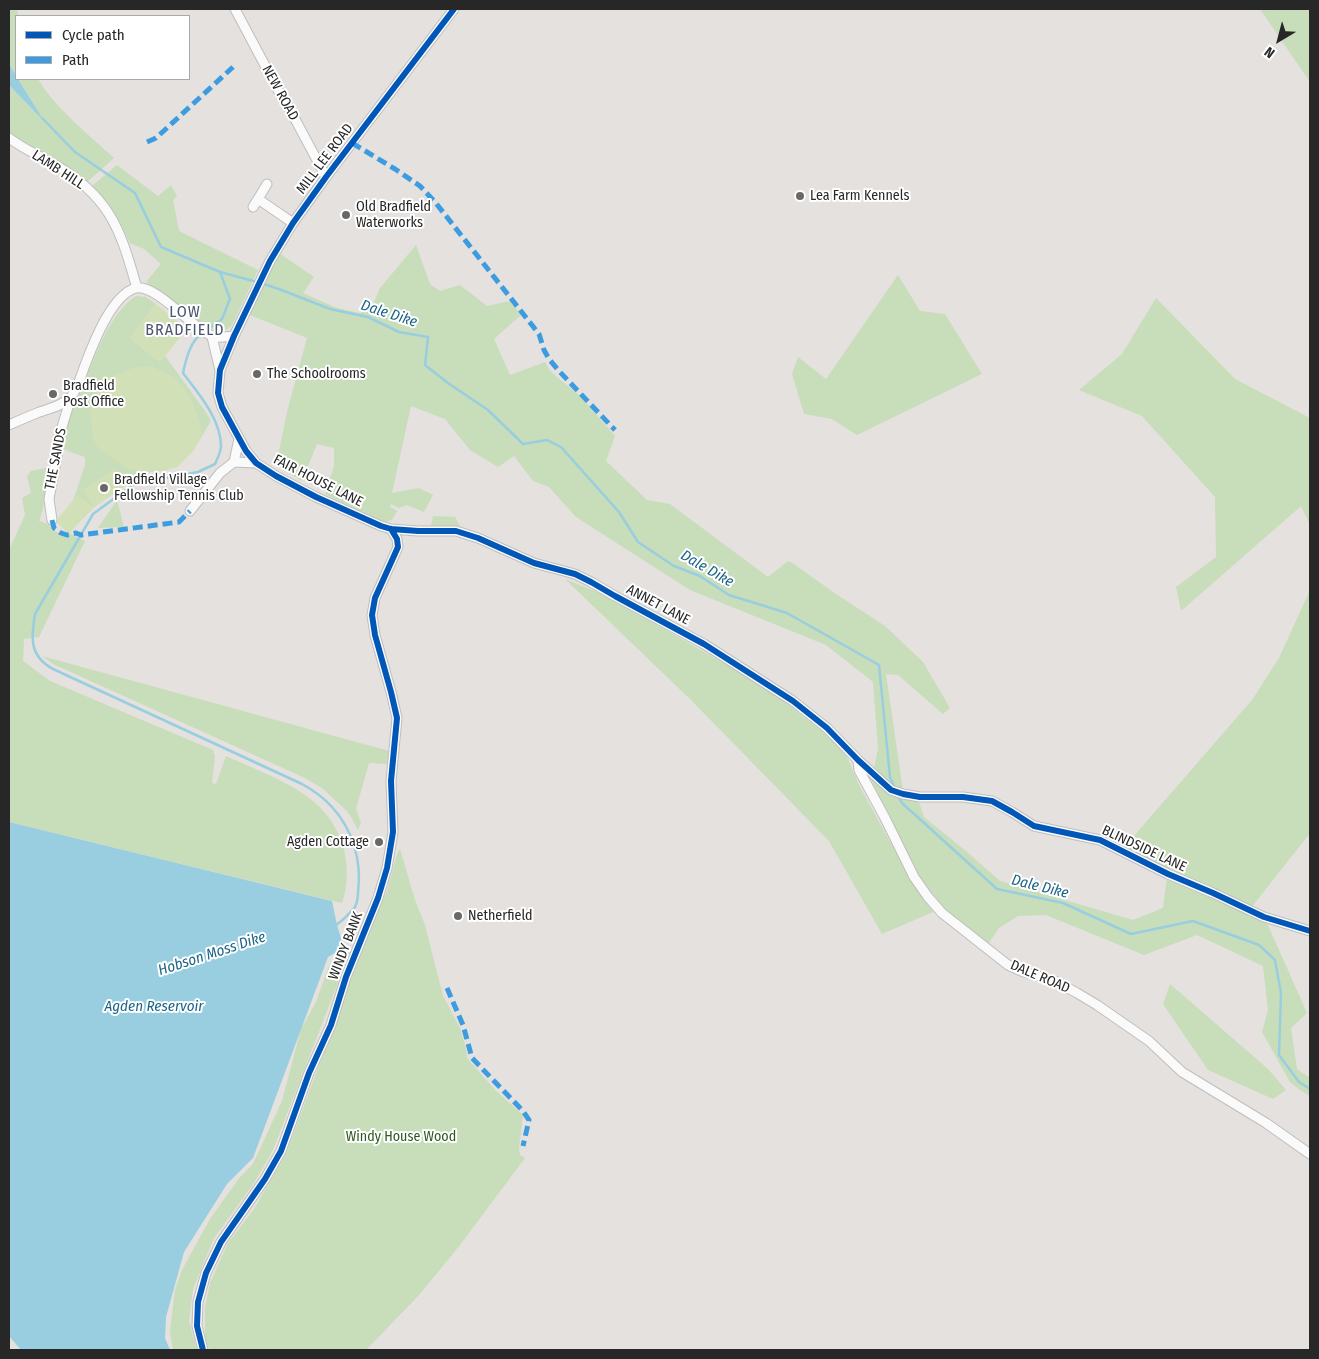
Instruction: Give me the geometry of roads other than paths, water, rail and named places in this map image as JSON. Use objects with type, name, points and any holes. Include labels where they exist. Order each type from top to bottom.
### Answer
[{"type":"street","name":"NEW ROAD","points":[[234,9],[326,177]]},
{"type":"street","name":"MILL LEE ROAD","points":[[234,336],[270,260],[293,223],[454,9]]},
{"type":"street","name":"LAMB HILL","points":[[9,138],[64,171],[87,188],[102,203],[114,222],[128,254],[137,288]]},
{"type":"street","points":[[267,184],[255,203],[293,223]]},
{"type":"street","points":[[137,288],[147,289],[156,294],[211,336],[217,338],[234,336]]},
{"type":"street","name":"THE SANDS","points":[[52,520],[48,499],[58,456],[58,440],[68,399],[72,396],[96,337],[110,312],[121,297],[137,288]]},
{"type":"street","points":[[211,336],[220,370]]},
{"type":"street","name":"FAIR HOUSE LANE","points":[[234,336],[220,370],[218,393],[222,407],[246,451],[256,463],[316,497],[381,526],[391,529],[415,531]]},
{"type":"street","points":[[9,425],[68,399]]},
{"type":"street","points":[[190,511],[220,473],[234,462],[239,438]]},
{"type":"street","points":[[234,462],[256,463]]},
{"type":"street","points":[[391,529],[398,547]]},
{"type":"street","name":"WINDY BANK","points":[[203,1350],[197,1318],[198,1302],[206,1272],[222,1242],[265,1179],[281,1150],[378,898],[389,859],[393,832],[391,781],[397,718],[375,635],[372,615],[375,598],[398,547],[407,534],[415,531]]},
{"type":"street","name":"ANNET LANE","points":[[415,531],[456,532],[478,538],[534,563],[575,574],[591,582],[704,644],[773,688],[827,728],[858,760]]},
{"type":"street","name":"BLINDSIDE LANE","points":[[858,760],[891,790],[920,797],[964,797],[992,801],[1034,826],[1100,840],[1168,874],[1264,917],[1310,931]]},
{"type":"street","name":"DALE ROAD","points":[[858,760],[859,770],[914,876],[928,897],[942,913],[1008,965],[1055,981],[1097,1005],[1149,1041],[1182,1072],[1266,1123],[1310,1154]]},
{"type":"water","points":[[9,64],[15,74],[15,80],[19,80],[44,121],[9,85]]},
{"type":"water","name":"Agden Reservoir","points":[[9,822],[332,901],[344,948],[328,957],[253,1158],[227,1184],[184,1252],[166,1317],[165,1338],[170,1350],[21,1350],[9,1336]]},
{"type":"waterway","name":"Dale Dike","points":[[42,118],[75,152],[135,193],[161,247],[220,272],[257,282]]},
{"type":"waterway","points":[[207,330],[222,319],[230,299],[220,272]]},
{"type":"waterway","name":"Dale Dike","points":[[263,284],[330,309],[368,317],[399,332],[428,337],[425,365],[488,410],[523,444],[547,440],[561,447],[619,512],[638,542],[674,566],[700,576],[729,595],[787,613],[879,665],[890,777],[895,789]]},
{"type":"waterway","points":[[202,333],[194,341],[183,373],[208,407],[217,426],[221,446],[215,464],[198,472],[134,484],[93,514],[35,614],[34,646],[40,658],[53,669],[302,784],[325,800],[339,816],[351,836],[359,869],[356,905],[336,925]]},
{"type":"waterway","name":"Dale Dike","points":[[898,796],[902,803],[997,889],[1063,903],[1131,934],[1193,921],[1259,945],[1275,960],[1281,993],[1279,1055],[1299,1082],[1310,1089]]},
{"type":"place","name":"Lea Farm Kennels","points":[[800,196]]},
{"type":"place","name":"Old Bradfield Waterworks","points":[[346,215]]},
{"type":"place","name":"The Schoolrooms","points":[[257,374]]},
{"type":"place","name":"Bradfield Post Office","points":[[53,394]]},
{"type":"place","name":"Bradfield Village Fellowship Tennis Club","points":[[104,488]]},
{"type":"place","name":"Agden Cottage","points":[[379,842]]},
{"type":"place","name":"Netherfield","points":[[458,916]]},
{"type":"district","name":"LOW BRADFIELD","points":[[185,322]]},
{"type":"water label","name":"Hobson Moss Dike","points":[[212,954]]},
{"type":"park label","name":"Windy House Wood","points":[[401,1137]]}]
